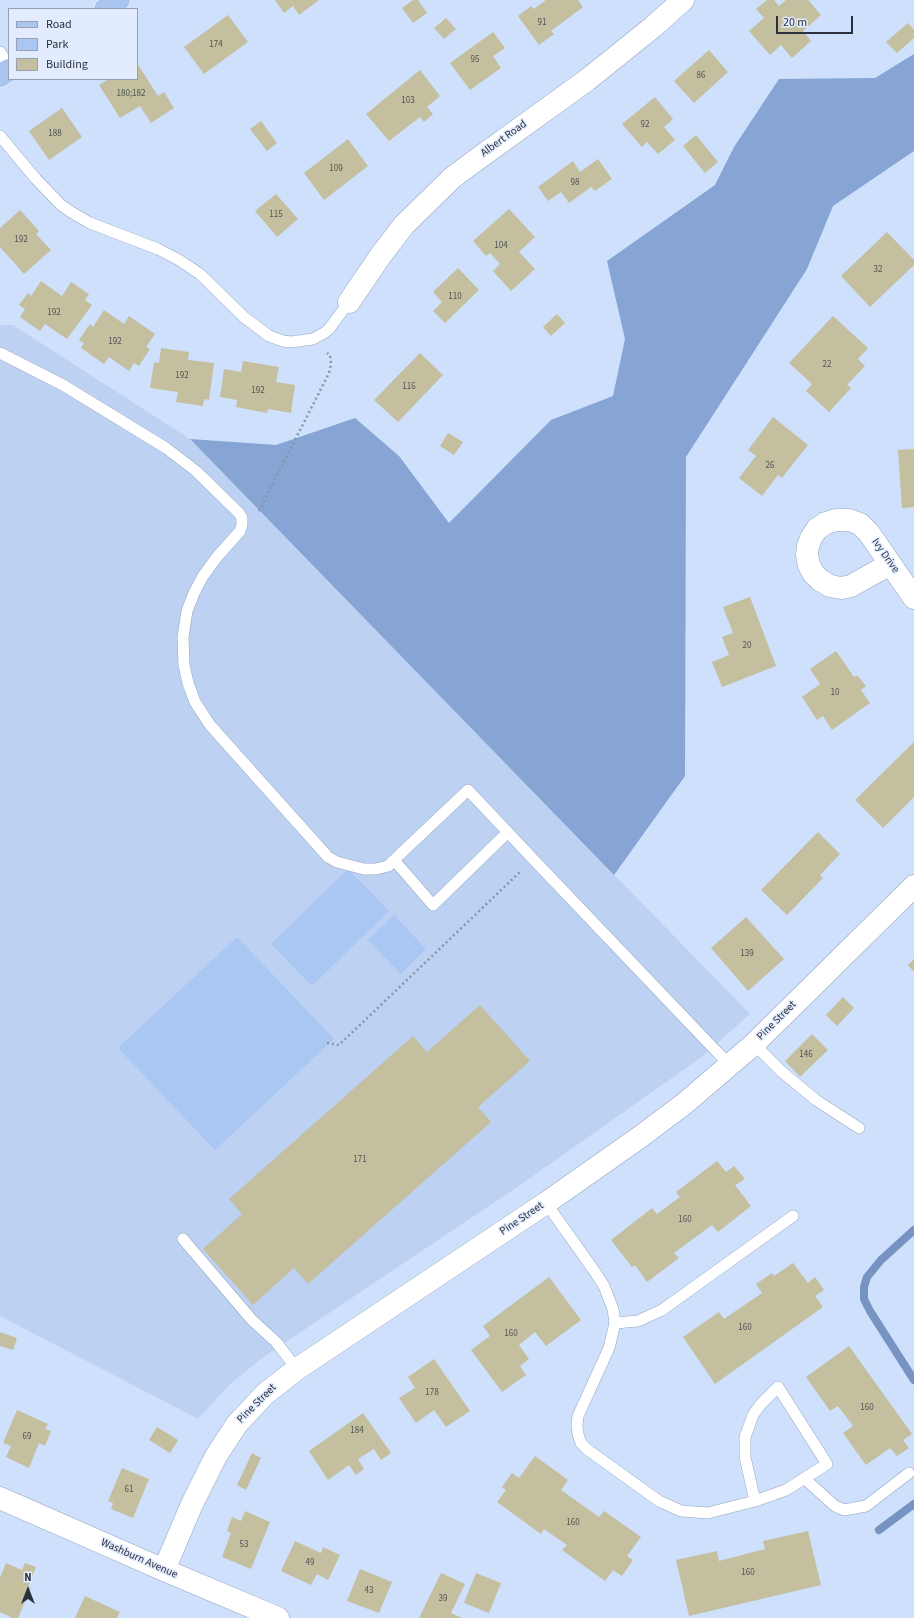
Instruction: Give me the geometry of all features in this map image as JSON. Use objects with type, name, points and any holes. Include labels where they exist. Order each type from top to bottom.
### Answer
[{"type":"main road","points":[[107,8],[119,0]]},
{"type":"street","name":"Albert Road","points":[[349,302],[396,235],[418,210],[452,178],[587,80],[653,27],[683,0]]},
{"type":"street","name":"Ivy Drive","points":[[890,564],[861,582],[851,586],[841,588],[830,586],[820,580],[813,573],[809,565],[807,555],[808,546],[817,529],[826,523],[836,520],[849,520],[860,524],[869,533],[914,598]]},
{"type":"street","name":"Pine Street","points":[[164,1570],[192,1504],[216,1456],[226,1439],[250,1409],[265,1394],[297,1369],[546,1203],[662,1121],[754,1044],[914,886]]},
{"type":"street","name":"Washburn Avenue","points":[[0,1498],[278,1618]]},
{"type":"lane","points":[[0,52],[8,64]]},
{"type":"lane","points":[[0,136],[61,205],[90,223],[158,249],[179,260],[200,274],[244,317],[269,336],[283,341],[292,342],[312,339],[329,329],[349,302]]},
{"type":"lane","points":[[0,353],[53,379],[166,448],[208,483],[239,513],[242,521],[240,531],[217,557],[203,576],[187,611],[183,647],[184,665],[188,683],[195,702],[210,725],[328,857],[337,862],[364,869],[376,870],[388,866],[468,790],[730,1065]]},
{"type":"lane","points":[[394,860],[433,905],[508,832]]},
{"type":"lane","points":[[754,1044],[781,1071],[816,1100],[859,1128]]},
{"type":"lane","points":[[546,1203],[604,1286],[614,1309],[615,1323],[609,1348],[578,1416],[577,1425],[581,1443],[588,1450],[659,1501],[681,1511],[708,1513],[755,1501],[786,1490],[827,1464],[778,1387],[761,1404],[753,1415],[745,1437],[745,1457],[755,1501]]},
{"type":"lane","points":[[615,1323],[638,1321],[662,1310],[792,1216]]},
{"type":"lane","points":[[183,1239],[252,1320],[276,1342],[297,1369]]},
{"type":"lane","points":[[805,1479],[835,1506],[844,1510],[866,1506],[909,1473]]},
{"type":"path","points":[[242,521],[255,517],[260,510],[329,373],[331,363],[330,355],[318,346],[312,339]]},
{"type":"path","points":[[327,1043],[339,1046],[533,859]]},
{"type":"shaded area","points":[[914,54],[914,151],[833,206],[807,269],[686,457],[685,776],[614,875],[190,439],[276,445],[355,418],[399,456],[449,523],[551,420],[613,396],[625,339],[607,261],[715,185],[734,147],[779,79],[875,78]]},
{"type":"shaded area","points":[[0,325],[13,325],[190,439],[750,1014],[699,1059],[516,1188],[265,1356],[230,1384],[198,1419],[0,1316]]},
{"type":"green space","points":[[348,869],[389,911],[312,986],[271,944]]},
{"type":"green space","points":[[394,915],[426,949],[401,974],[368,940]]},
{"type":"green space","points":[[237,937],[334,1039],[215,1150],[118,1048]]},
{"type":"building","points":[[275,0],[319,0],[299,15],[293,6],[284,13]]},
{"type":"building","points":[[413,0],[418,0],[427,13],[413,23],[402,8]]},
{"type":"building","points":[[546,0],[578,0],[583,7],[551,31],[554,34],[539,45],[518,16],[531,6],[534,9]]},
{"type":"building","points":[[767,0],[774,0],[779,6],[786,0],[808,0],[821,15],[803,31],[811,41],[792,58],[781,45],[770,55],[749,31],[764,18],[756,9]]},
{"type":"building","points":[[228,15],[248,42],[204,74],[184,47]]},
{"type":"building","points":[[446,18],[456,29],[444,39],[434,28]]},
{"type":"building","points":[[908,23],[914,30],[914,38],[897,53],[886,42]]},
{"type":"building","points":[[493,32],[505,48],[493,56],[501,68],[470,90],[450,63]]},
{"type":"building","points":[[709,50],[728,72],[694,103],[674,81]]},
{"type":"building","points":[[138,65],[158,96],[164,92],[174,108],[151,123],[140,106],[120,118],[99,85],[107,80],[138,80]]},
{"type":"building","points":[[420,70],[440,96],[427,107],[433,114],[424,122],[420,117],[389,141],[366,114]]},
{"type":"building","points":[[655,97],[673,119],[664,127],[675,140],[658,154],[647,142],[642,147],[622,124]]},
{"type":"building","points":[[62,108],[82,137],[49,160],[29,131]]},
{"type":"building","points":[[261,121],[277,143],[267,151],[250,129]]},
{"type":"building","points":[[696,135],[718,162],[705,173],[683,146]]},
{"type":"building","points":[[348,139],[368,166],[324,200],[304,173]]},
{"type":"building","points":[[598,159],[612,179],[595,191],[591,187],[569,203],[561,192],[548,201],[538,187],[573,161],[580,172]]},
{"type":"building","points":[[276,194],[298,219],[277,237],[255,211]]},
{"type":"building","points":[[509,209],[535,237],[519,252],[535,269],[511,291],[493,271],[500,264],[490,253],[486,256],[473,241]]},
{"type":"building","points":[[20,210],[39,231],[36,234],[51,250],[24,274],[0,247],[0,228]]},
{"type":"building","points":[[887,232],[914,260],[914,265],[870,307],[841,276]]},
{"type":"building","points":[[458,268],[479,290],[445,323],[433,311],[442,302],[433,292]]},
{"type":"building","points":[[41,281],[62,296],[71,282],[89,294],[85,300],[92,305],[67,339],[45,324],[40,331],[20,317],[25,309],[19,305],[28,293],[31,296]]},
{"type":"building","points":[[104,310],[124,324],[129,316],[155,334],[146,347],[150,349],[139,366],[134,363],[129,371],[109,357],[104,364],[81,348],[84,343],[79,340],[90,324],[93,327]]},
{"type":"building","points":[[557,314],[565,323],[551,336],[543,327]]},
{"type":"building","points":[[833,316],[868,348],[858,359],[865,366],[847,385],[851,388],[829,412],[806,391],[812,384],[789,363]]},
{"type":"building","points":[[161,348],[189,352],[188,360],[214,363],[209,400],[204,399],[203,406],[176,402],[178,392],[150,388],[154,362],[159,363]]},
{"type":"building","points":[[420,353],[443,375],[398,422],[374,400]]},
{"type":"building","points":[[243,361],[279,367],[276,382],[295,385],[291,413],[268,409],[267,413],[236,407],[237,400],[220,397],[224,369],[241,372]]},
{"type":"building","points":[[773,417],[808,445],[782,478],[778,475],[762,496],[739,478],[756,456],[748,450]]},
{"type":"building","points":[[448,433],[463,442],[454,455],[440,446]]},
{"type":"building","points":[[914,449],[914,507],[902,508],[898,450]]},
{"type":"building","points":[[750,597],[776,666],[722,687],[712,662],[729,655],[722,637],[733,633],[723,607]]},
{"type":"building","points":[[836,651],[854,677],[857,675],[866,686],[861,690],[870,703],[832,730],[823,716],[817,720],[802,697],[820,684],[810,669]]},
{"type":"building","points":[[914,742],[914,797],[883,828],[855,800]]},
{"type":"building","points":[[818,832],[840,854],[820,875],[823,878],[787,915],[761,890]]},
{"type":"building","points":[[746,917],[784,959],[748,991],[711,948]]},
{"type":"building","points":[[914,959],[914,972],[908,965]]},
{"type":"building","points":[[843,997],[854,1008],[837,1026],[826,1015]]},
{"type":"building","points":[[480,1005],[530,1061],[478,1107],[491,1122],[308,1284],[294,1268],[253,1305],[203,1249],[242,1214],[229,1199],[413,1036],[427,1052]]},
{"type":"building","points":[[812,1034],[828,1050],[800,1077],[785,1061]]},
{"type":"building","points":[[717,1161],[726,1172],[734,1166],[745,1179],[735,1185],[751,1206],[718,1232],[712,1225],[674,1253],[679,1258],[647,1282],[635,1265],[632,1267],[611,1240],[652,1208],[657,1214],[680,1197],[676,1192]]},
{"type":"building","points":[[793,1263],[808,1283],[815,1277],[824,1290],[815,1296],[823,1307],[715,1384],[683,1337],[719,1312],[724,1319],[762,1293],[756,1284],[772,1273],[774,1276]]},
{"type":"building","points":[[549,1277],[581,1320],[546,1346],[535,1332],[519,1345],[529,1359],[520,1366],[526,1375],[502,1392],[471,1350],[490,1336],[483,1326]]},
{"type":"building","points":[[0,1332],[17,1338],[13,1350],[0,1346]]},
{"type":"building","points":[[849,1346],[912,1434],[903,1440],[909,1448],[897,1456],[890,1448],[866,1465],[843,1433],[853,1426],[838,1406],[830,1411],[806,1377]]},
{"type":"building","points":[[434,1359],[470,1411],[446,1427],[434,1410],[416,1423],[399,1398],[415,1388],[408,1377]]},
{"type":"building","points":[[17,1410],[48,1424],[45,1429],[51,1431],[45,1446],[39,1443],[29,1468],[6,1457],[11,1446],[3,1443]]},
{"type":"building","points":[[363,1413],[391,1453],[381,1460],[374,1449],[358,1459],[364,1469],[356,1475],[349,1465],[328,1480],[309,1451]]},
{"type":"building","points":[[157,1427],[178,1440],[170,1453],[149,1440]]},
{"type":"building","points":[[252,1453],[261,1458],[246,1490],[237,1485]]},
{"type":"building","points":[[535,1456],[568,1480],[561,1490],[599,1517],[604,1511],[641,1537],[627,1556],[633,1560],[622,1576],[613,1570],[605,1581],[562,1550],[567,1545],[544,1529],[541,1534],[497,1502],[506,1490],[502,1487],[512,1473],[519,1478]]},
{"type":"building","points":[[122,1468],[149,1479],[133,1518],[111,1509],[113,1503],[108,1501]]},
{"type":"building","points":[[245,1511],[270,1522],[251,1569],[222,1557],[231,1533],[227,1531],[232,1517],[241,1521]]},
{"type":"building","points":[[808,1531],[821,1585],[689,1616],[676,1560],[717,1551],[719,1561],[765,1549],[763,1541]]},
{"type":"building","points":[[295,1541],[321,1553],[323,1547],[340,1555],[328,1580],[317,1574],[311,1585],[281,1571]]},
{"type":"building","points":[[6,1563],[22,1570],[25,1563],[36,1567],[28,1587],[31,1588],[18,1618],[13,1618],[0,1612],[0,1578]]},
{"type":"building","points":[[360,1569],[392,1582],[379,1613],[347,1601]]},
{"type":"building","points":[[441,1573],[465,1584],[451,1613],[462,1618],[419,1618]]},
{"type":"building","points":[[476,1573],[501,1583],[489,1613],[464,1603]]},
{"type":"building","points":[[85,1596],[120,1612],[117,1618],[75,1618]]},
{"type":"waterway","points":[[914,1230],[881,1260],[867,1277],[864,1287],[864,1299],[870,1311],[914,1380]]},
{"type":"waterway","points":[[879,1530],[914,1504]]}]
